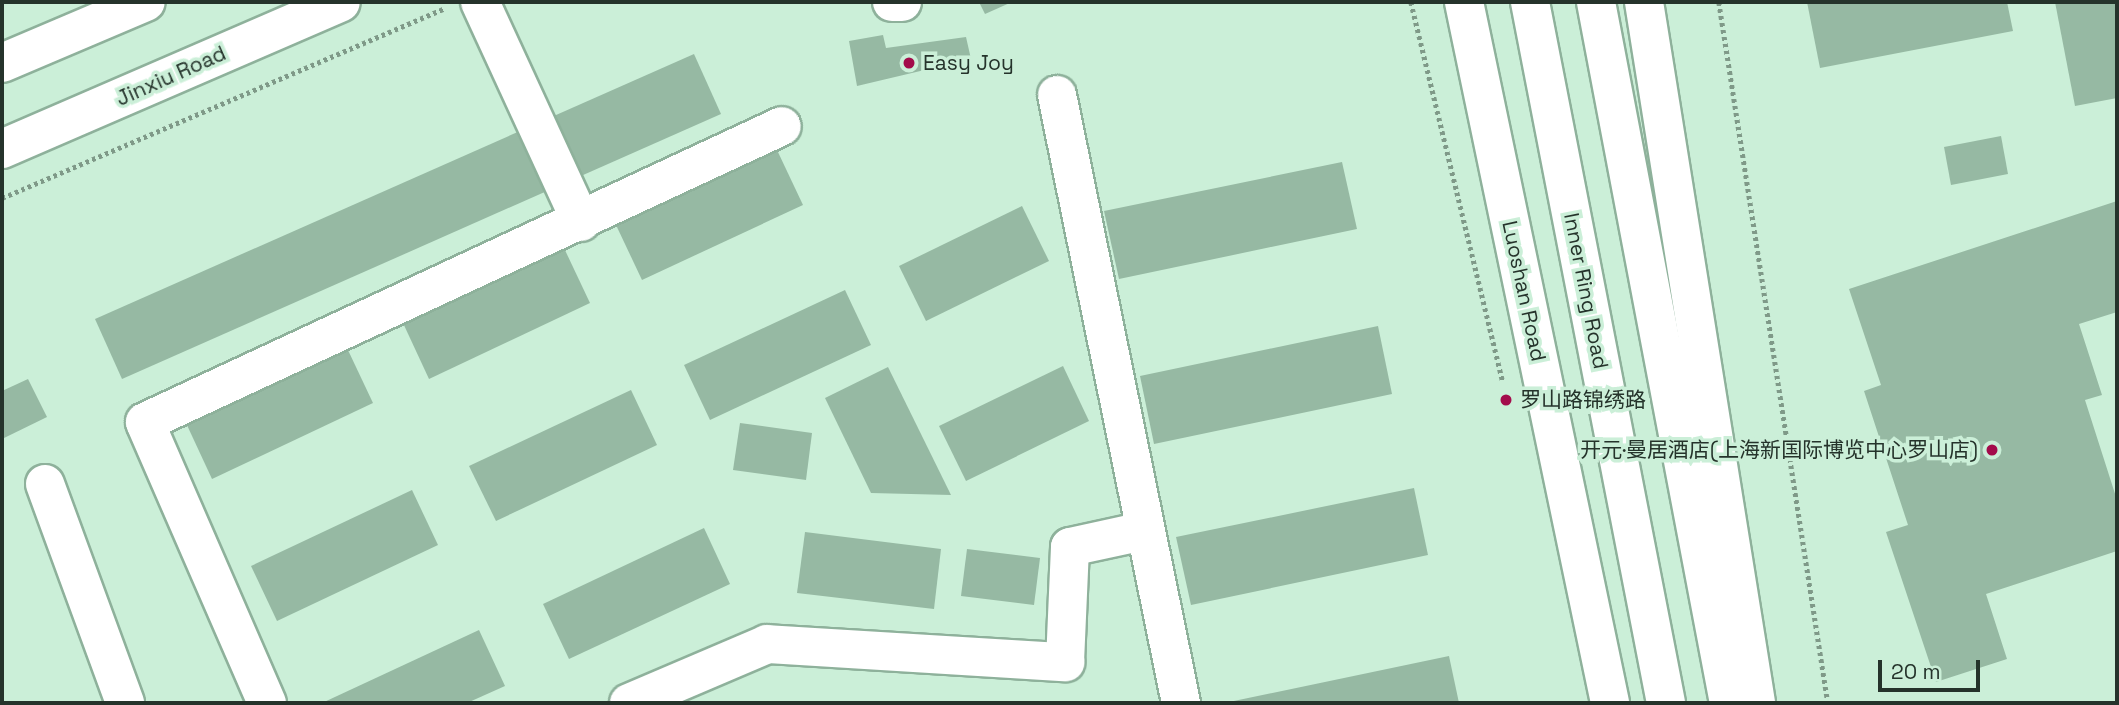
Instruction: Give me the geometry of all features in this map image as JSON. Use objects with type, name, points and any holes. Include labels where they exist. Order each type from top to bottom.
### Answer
[{"type":"main road","points":[[2,64],[146,2]]},
{"type":"main road","name":"Jinxiu Road","points":[[2,149],[341,2]]},
{"type":"main road","points":[[892,2],[902,2]]},
{"type":"main road","name":"Luoshan Road","points":[[1464,2],[1611,703]]},
{"type":"main road","name":"Inner Ring Road","points":[[1530,2],[1667,703]]},
{"type":"main road","points":[[1596,2],[1729,703]]},
{"type":"main road","points":[[1644,2],[1756,703]]},
{"type":"main road","points":[[466,4],[581,222]]},
{"type":"main road","points":[[1056,94],[1181,703]]},
{"type":"main road","points":[[267,703],[145,422],[581,222],[782,126]]},
{"type":"main road","points":[[45,484],[125,703]]},
{"type":"main road","points":[[629,703],[767,644],[1065,662],[1070,547],[1144,531]]},
{"type":"path","points":[[1411,2],[1506,393]]},
{"type":"path","points":[[1719,2],[1828,703]]},
{"type":"path","points":[[2,198],[466,4]]},
{"type":"building","points":[[979,2],[1012,2],[985,14]]},
{"type":"building","points":[[1807,2],[2007,2],[2013,31],[1820,68]]},
{"type":"building","points":[[2055,2],[2117,2],[2117,98],[2075,106]]},
{"type":"building","name":"Easy Joy","points":[[883,35],[886,48],[966,37],[971,59],[857,86],[849,41]]},
{"type":"building","points":[[694,54],[721,114],[122,379],[95,319]]},
{"type":"building","points":[[2001,136],[2008,174],[1951,185],[1944,147]]},
{"type":"building","points":[[777,150],[803,205],[642,280],[616,225]]},
{"type":"building","points":[[1342,162],[1357,229],[1119,279],[1104,211]]},
{"type":"building","name":"开元·曼居酒店(上海新国际博览中心罗山店)","points":[[2117,201],[2117,312],[2079,324],[2102,395],[2085,400],[2117,500],[2117,551],[1986,594],[2007,659],[1936,682],[1886,532],[1908,525],[1864,391],[1881,385],[1849,289]]},
{"type":"building","points":[[1022,206],[1049,261],[926,321],[899,266]]},
{"type":"building","points":[[564,248],[590,303],[429,379],[403,323]]},
{"type":"building","points":[[845,290],[871,345],[710,420],[684,365]]},
{"type":"building","points":[[1378,326],[1392,394],[1154,444],[1140,376]]},
{"type":"building","points":[[347,348],[373,403],[212,479],[186,423]]},
{"type":"building","points":[[1063,366],[1089,421],[966,481],[939,426]]},
{"type":"building","points":[[888,367],[951,495],[871,493],[825,398]]},
{"type":"building","points":[[28,379],[47,417],[2,439],[2,391]]},
{"type":"building","points":[[631,390],[657,445],[496,521],[469,466]]},
{"type":"building","points":[[740,423],[812,433],[806,480],[733,470]]},
{"type":"building","points":[[1414,488],[1428,555],[1191,605],[1176,537]]},
{"type":"building","points":[[412,490],[438,545],[277,621],[251,566]]},
{"type":"building","points":[[704,528],[730,584],[569,659],[543,604]]},
{"type":"building","points":[[805,532],[941,549],[934,609],[797,593]]},
{"type":"building","points":[[967,549],[1040,558],[1034,605],[961,596]]},
{"type":"building","points":[[479,630],[505,686],[467,703],[322,703]]},
{"type":"building","points":[[1449,656],[1459,703],[1229,702]]},
{"type":"place","name":"Easy Joy","points":[[909,63]]},
{"type":"place","name":"罗山路锦绣路","points":[[1506,400]]},
{"type":"place","name":"开元·曼居酒店(上海新国际博览中心罗山店)","points":[[1992,450]]}]
